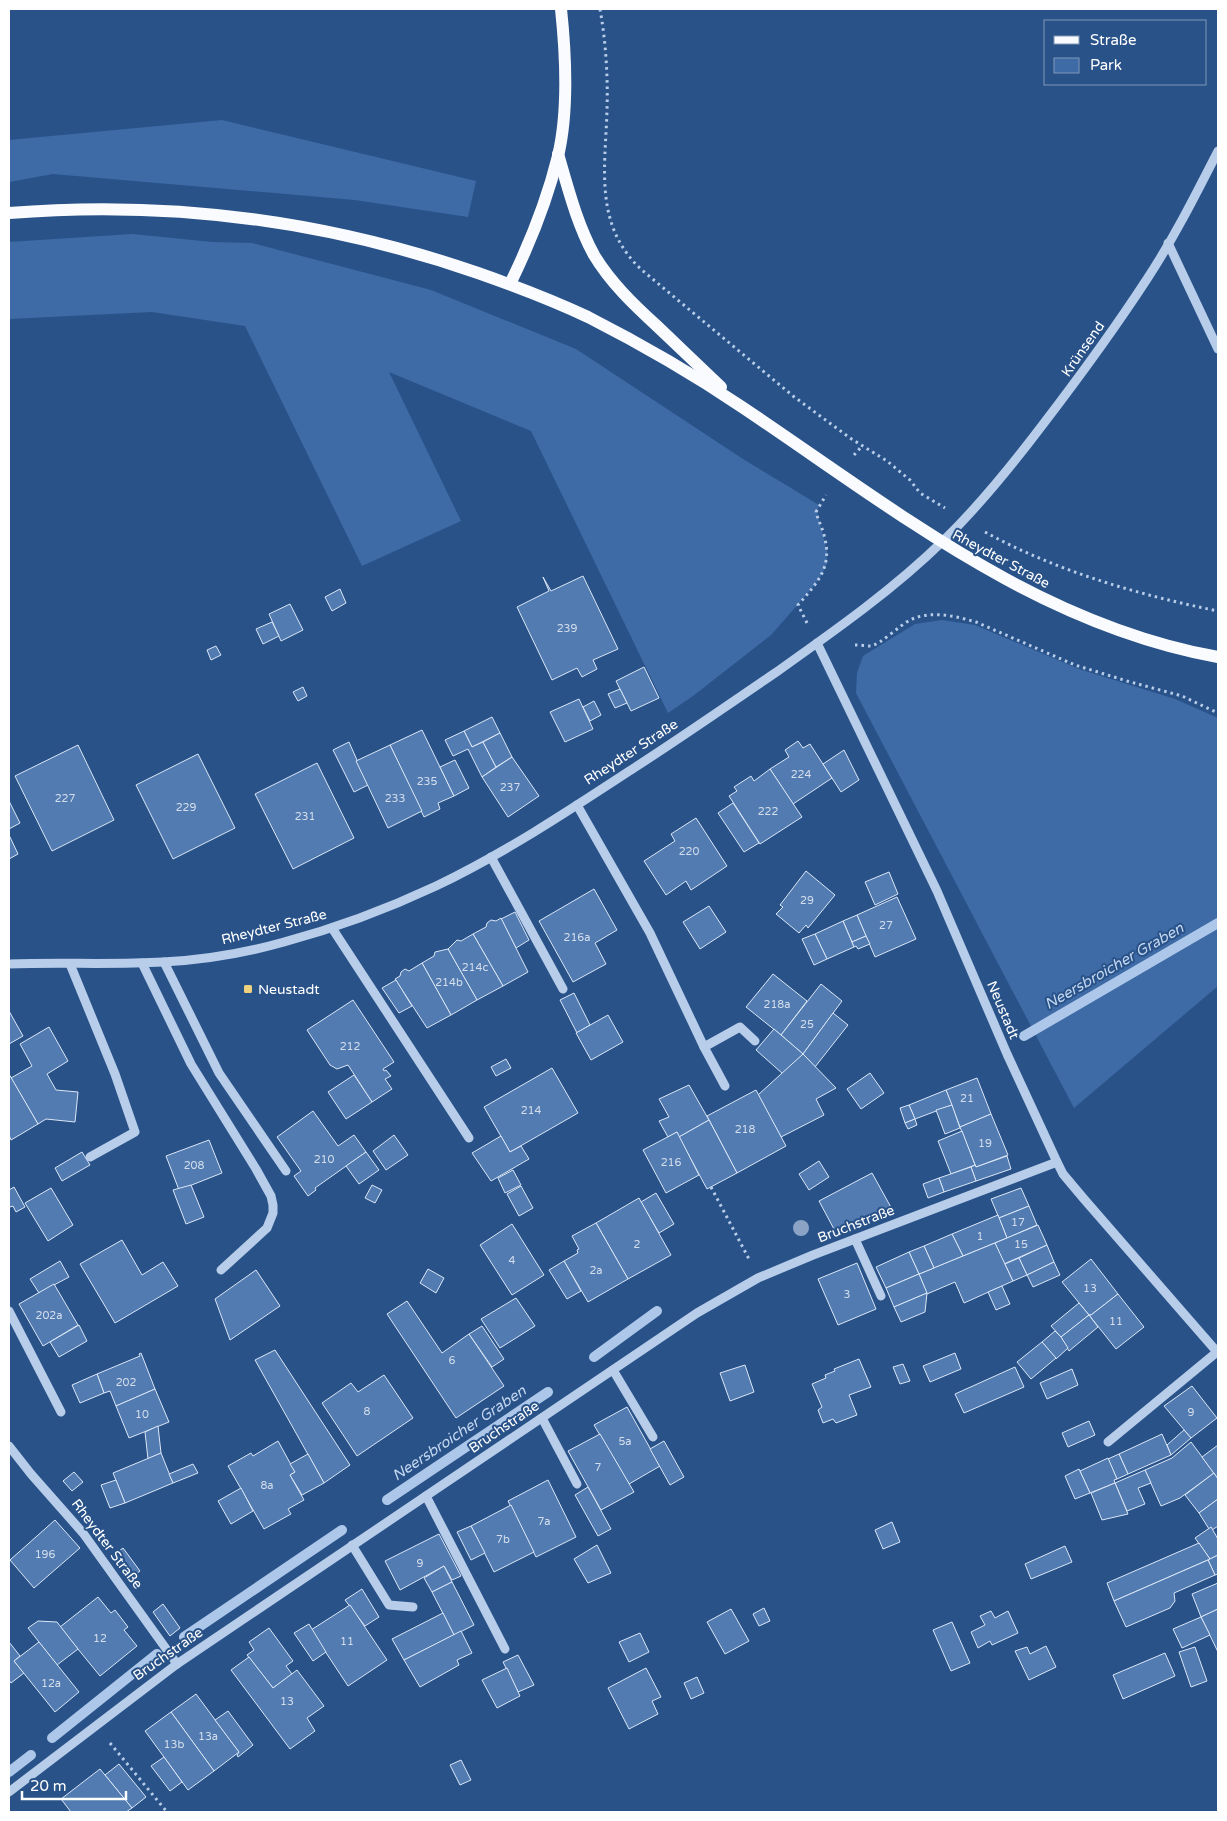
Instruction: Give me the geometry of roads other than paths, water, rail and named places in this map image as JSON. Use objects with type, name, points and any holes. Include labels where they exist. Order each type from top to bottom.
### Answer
[{"type":"main road","points":[[510,284],[537,225],[558,154],[565,89],[561,9]]},
{"type":"main road","points":[[558,154],[570,195],[585,235],[604,269],[629,300],[741,406]]},
{"type":"main road","points":[[9,214],[80,209],[136,209],[211,214],[281,223],[339,233],[398,248],[510,284],[586,317],[656,354],[741,406],[942,542]]},
{"type":"main road","name":"Rheydter Straße","points":[[942,542],[996,574],[1071,612],[1138,637],[1218,657]]},
{"type":"street","name":"Krünsend","points":[[942,542],[988,494],[1069,392],[1123,315],[1168,243],[1218,151]]},
{"type":"street","points":[[1168,243],[1218,349]]},
{"type":"street","name":"Rheydter Straße","points":[[9,964],[142,963],[233,954],[282,943],[332,928],[434,887],[491,857],[577,805],[694,728],[817,644],[884,592],[942,542]]},
{"type":"street","name":"Neustadt","points":[[817,644],[937,891],[1000,1039],[1056,1162],[1063,1174],[1084,1199],[1218,1352]]},
{"type":"street","points":[[577,805],[650,932],[704,1047],[725,1086]]},
{"type":"street","points":[[491,857],[563,989]]},
{"type":"street","points":[[332,928],[469,1138]]},
{"type":"street","points":[[164,962],[219,1073],[286,1170]]},
{"type":"street","points":[[142,963],[191,1064],[271,1196],[273,1205],[271,1221],[267,1228],[221,1270]]},
{"type":"street","points":[[70,964],[115,1074],[136,1132],[90,1157]]},
{"type":"street","points":[[704,1047],[740,1027],[756,1041]]},
{"type":"street","name":"Bruchstraße","points":[[9,1792],[177,1664],[697,1313],[758,1278],[1056,1162]]},
{"type":"street","points":[[855,1239],[881,1296]]},
{"type":"street","points":[[9,1311],[61,1412]]},
{"type":"street","points":[[1108,1442],[1218,1352]]},
{"type":"street","points":[[612,1370],[653,1437]]},
{"type":"street","points":[[542,1418],[577,1484]]},
{"type":"street","name":"Rheydter Straße","points":[[9,1446],[83,1533],[177,1664]]},
{"type":"street","points":[[426,1496],[505,1649]]},
{"type":"street","points":[[352,1546],[389,1605],[413,1607]]},
{"type":"waterway","name":"Neersbroicher Graben","points":[[1024,1036],[1218,923]]},
{"type":"waterway","points":[[594,1357],[657,1311]]},
{"type":"waterway","name":"Neersbroicher Graben","points":[[387,1500],[548,1392]]},
{"type":"waterway","name":"Neersbroicher Graben","points":[[184,1637],[342,1530]]},
{"type":"waterway","name":"Neersbroicher Graben","points":[[52,1738],[157,1654]]},
{"type":"waterway","name":"Neersbroicher Graben","points":[[9,1772],[31,1755]]},
{"type":"place","name":"Neustadt","points":[[248,989]]}]
